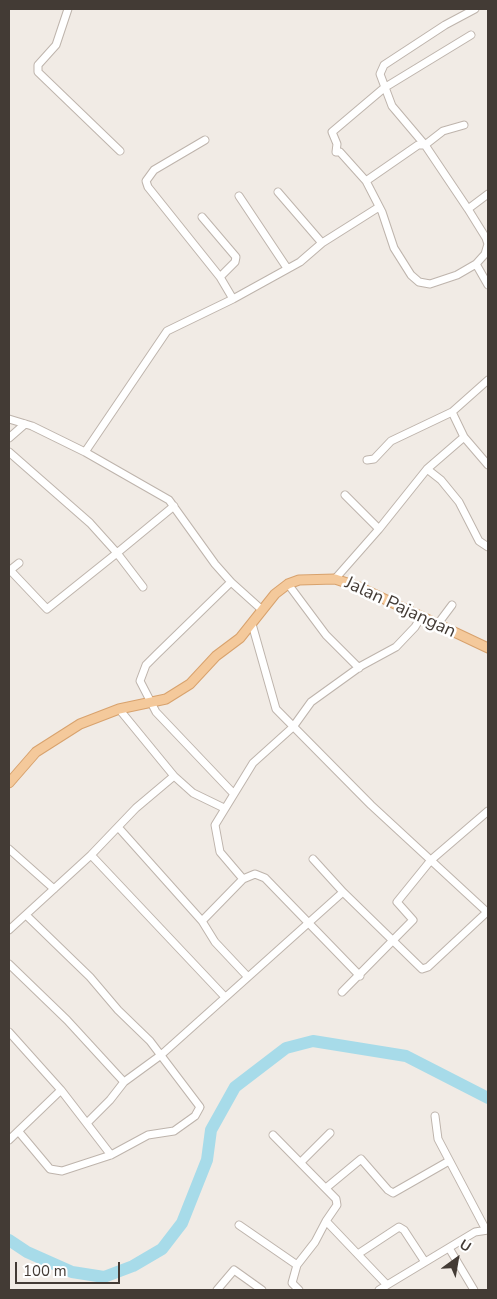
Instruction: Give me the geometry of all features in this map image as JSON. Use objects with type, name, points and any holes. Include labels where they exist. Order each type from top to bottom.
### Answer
[{"type":"main road","name":"Jalan Pajangan","points":[[9,783],[46,745],[80,724],[119,709],[166,699],[190,684],[216,656],[240,638],[274,594],[288,584],[299,580],[335,579],[359,587],[488,648]]},
{"type":"street","points":[[68,9],[56,44],[38,64],[38,72],[120,151]]},
{"type":"street","points":[[471,35],[384,88],[332,132],[337,144],[336,152],[340,152],[366,180],[379,207],[394,248],[410,275],[419,282],[430,284],[457,275],[476,264],[486,254],[488,244],[468,209],[425,145],[392,106],[384,88],[380,79],[384,64],[445,25],[475,9]]},
{"type":"street","points":[[366,180],[418,146],[425,145],[443,131],[464,125]]},
{"type":"street","points":[[206,140],[154,170],[146,181],[220,277],[233,299]]},
{"type":"street","points":[[278,192],[322,243]]},
{"type":"street","points":[[468,209],[488,194]]},
{"type":"street","points":[[239,196],[287,268]]},
{"type":"street","points":[[84,452],[167,332],[175,326],[233,299],[300,262],[322,243],[379,207]]},
{"type":"street","points":[[202,217],[237,259],[220,277]]},
{"type":"street","points":[[476,264],[488,285]]},
{"type":"street","points":[[367,460],[374,458],[391,441],[452,412],[488,380]]},
{"type":"street","points":[[452,412],[464,437],[488,465]]},
{"type":"street","points":[[9,419],[25,424],[84,452],[159,493],[174,506],[215,564],[231,582],[261,609]]},
{"type":"street","points":[[9,438],[25,424]]},
{"type":"street","points":[[335,579],[379,529],[427,469],[464,437]]},
{"type":"street","points":[[9,452],[90,522],[143,587]]},
{"type":"street","points":[[427,469],[442,480],[459,502],[479,541],[488,547]]},
{"type":"street","points":[[345,495],[379,529]]},
{"type":"street","points":[[19,562],[10,571],[47,609],[174,506]]},
{"type":"street","points":[[231,582],[146,665],[140,681],[153,702],[156,712],[234,793]]},
{"type":"street","points":[[288,584],[326,635],[359,668]]},
{"type":"street","points":[[437,625],[452,605]]},
{"type":"street","points":[[243,879],[220,852],[215,825],[253,763],[293,727],[311,702],[359,668],[396,646],[415,628],[421,617]]},
{"type":"street","points":[[252,624],[276,709],[371,806],[488,912],[424,968],[418,967],[313,859]]},
{"type":"street","points":[[119,709],[174,776],[194,793],[224,808]]},
{"type":"street","points":[[9,930],[91,855],[136,808],[174,776]]},
{"type":"street","points":[[342,992],[360,976],[413,920],[397,902],[431,860],[487,814]]},
{"type":"street","points":[[118,827],[202,921],[215,942],[247,976]]},
{"type":"street","points":[[9,849],[54,889]]},
{"type":"street","points":[[91,855],[225,997]]},
{"type":"street","points":[[202,921],[243,879],[251,874],[265,878],[360,976]]},
{"type":"street","points":[[87,1123],[110,1100],[124,1082],[161,1055],[343,892]]},
{"type":"street","points":[[19,1132],[54,1171],[75,1168],[111,1155],[148,1135],[176,1130],[200,1110],[200,1106],[161,1055],[90,976],[26,915]]},
{"type":"street","points":[[9,964],[67,1020],[124,1082]]},
{"type":"street","points":[[9,1032],[61,1090],[111,1155]]},
{"type":"street","points":[[9,1140],[61,1090]]},
{"type":"street","points":[[379,1290],[475,1232],[487,1230],[438,1139],[435,1116]]},
{"type":"street","points":[[301,1162],[330,1133]]},
{"type":"street","points":[[273,1135],[326,1188],[337,1202],[315,1242],[297,1266],[290,1287],[299,1290]]},
{"type":"street","points":[[326,1188],[361,1159],[393,1193],[449,1161]]},
{"type":"street","points":[[326,1222],[387,1285]]},
{"type":"street","points":[[240,1225],[297,1266]]},
{"type":"street","points":[[358,1254],[399,1227],[404,1230],[425,1262]]},
{"type":"street","points":[[449,1248],[474,1290]]},
{"type":"street","points":[[217,1290],[234,1270],[262,1290]]},
{"type":"waterway","points":[[9,1240],[27,1252],[72,1272],[104,1277],[133,1266],[162,1249],[182,1223],[207,1160],[211,1130],[235,1087],[286,1048],[313,1041],[406,1056],[488,1098]]}]
